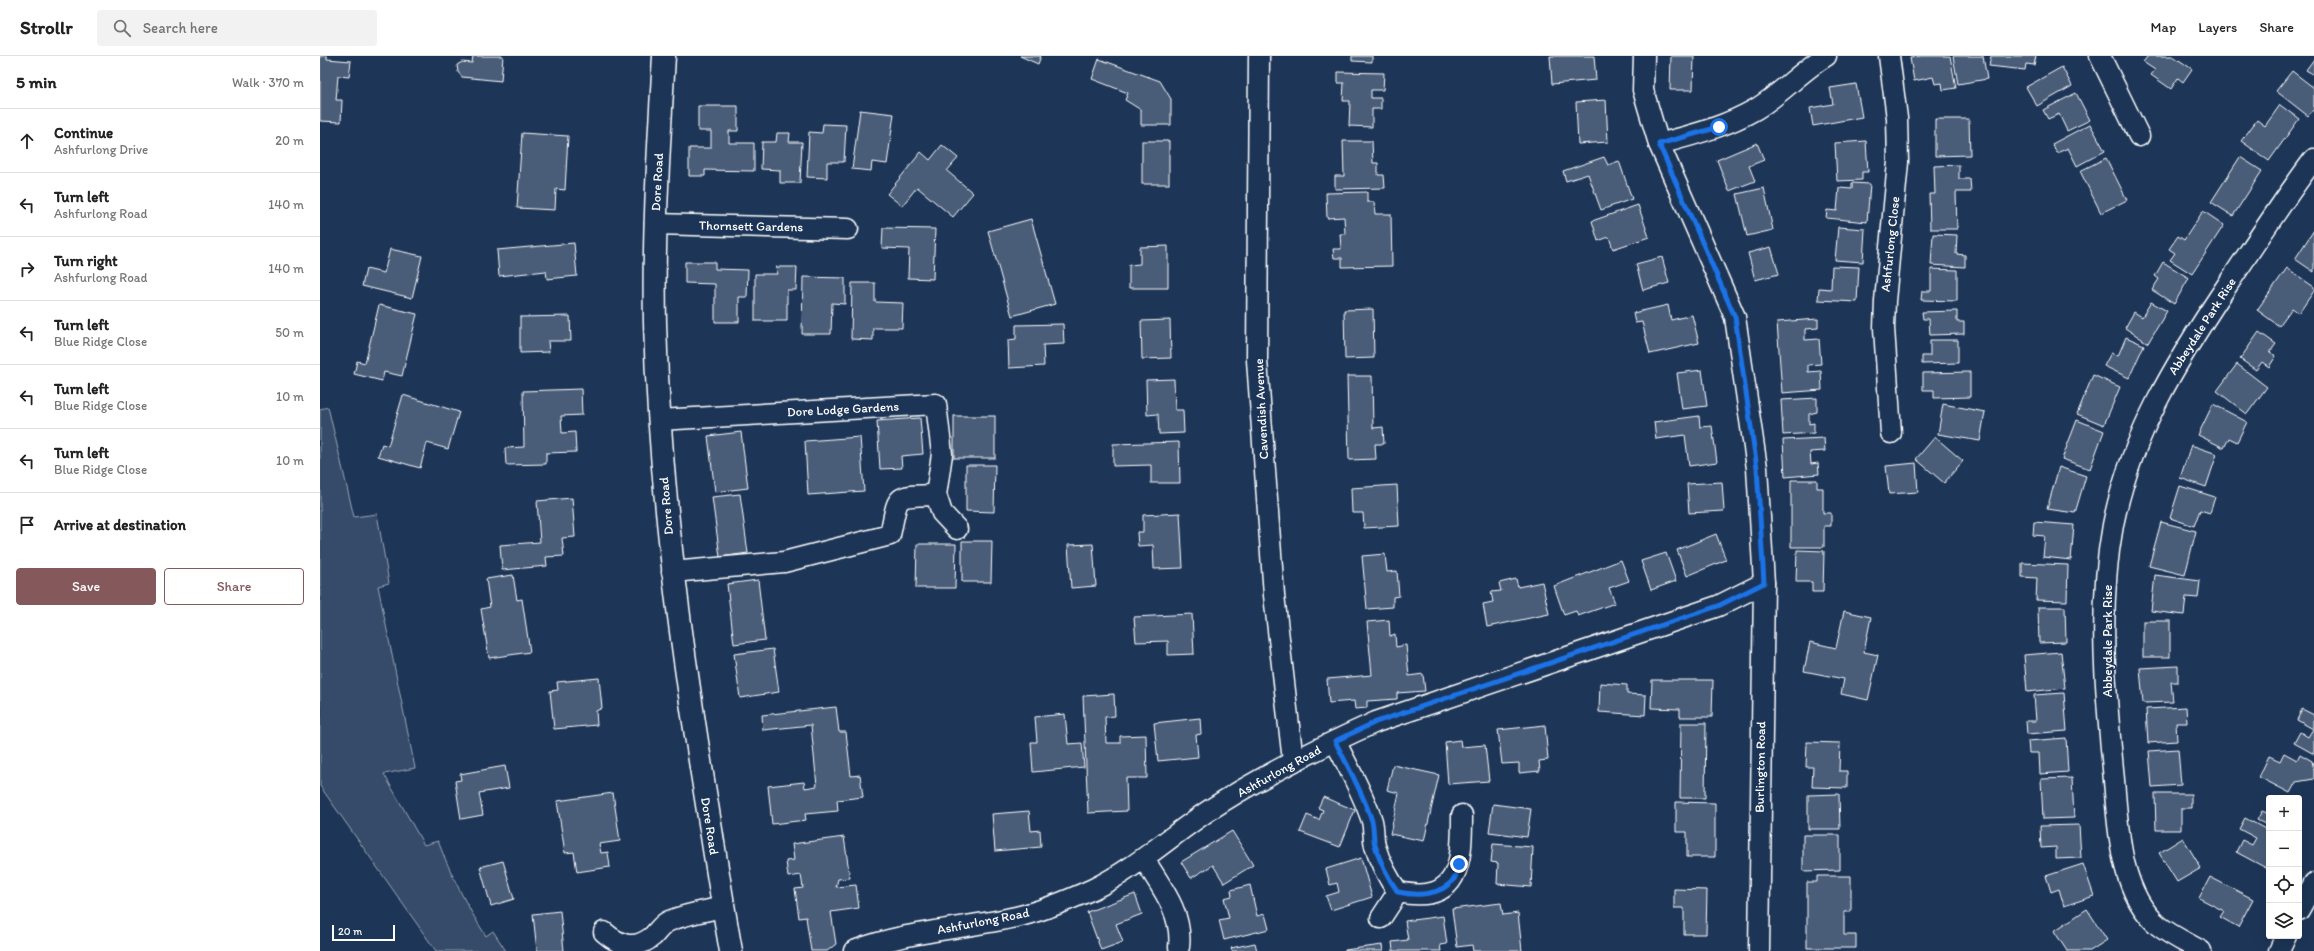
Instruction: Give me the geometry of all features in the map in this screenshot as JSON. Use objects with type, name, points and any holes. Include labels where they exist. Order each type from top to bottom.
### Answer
[{"type":"street","name":"Dore Road","points":[[664,56],[655,224],[655,324],[660,420],[672,572],[731,951]]},
{"type":"street","points":[[1644,56],[1643,90],[1659,144],[1735,317],[1757,468],[1764,583]]},
{"type":"street","points":[[1659,144],[1719,127],[1739,118],[1757,108],[1826,56]]},
{"type":"street","name":"Ashfurlong Close","points":[[1889,56],[1897,118],[1898,162],[1884,308],[1891,433]]},
{"type":"street","points":[[2100,56],[2139,136]]},
{"type":"street","name":"Cavendish Avenue","points":[[1256,57],[1257,360],[1274,594],[1293,761]]},
{"type":"street","name":"Abbeydale Park Rise","points":[[2201,951],[2175,937],[2149,916],[2139,904],[2131,886],[2126,867],[2118,823],[2105,670],[2104,615],[2108,559],[2114,525],[2132,458],[2146,420],[2185,350],[2284,200],[2314,159]]},
{"type":"street","name":"Thornsett Gardens","points":[[655,224],[848,229]]},
{"type":"street","name":"Dore Lodge Gardens","points":[[660,420],[936,404],[942,454],[936,495],[942,513],[957,529]]},
{"type":"street","points":[[672,572],[784,562],[890,535],[898,501],[904,496],[936,495]]},
{"type":"street","name":"Ashfurlong Road","points":[[854,951],[914,934],[1017,917],[1093,889],[1144,859],[1208,811],[1293,761],[1376,722],[1718,606],[1764,583]]},
{"type":"street","name":"Burlington Road","points":[[1759,951],[1762,622],[1764,583]]},
{"type":"street","points":[[1335,741],[1363,796],[1372,823],[1375,844],[1381,863],[1398,892],[1413,895],[1426,894],[1440,889],[1454,879],[1459,864],[1462,815]]},
{"type":"street","points":[[1144,859],[1177,915],[1181,933],[1179,947]]},
{"type":"street","points":[[2302,905],[2314,883]]},
{"type":"street","points":[[1381,918],[1398,892]]},
{"type":"street","points":[[612,942],[637,945],[651,938],[666,922],[679,917],[723,907]]},
{"type":"street","points":[[2279,951],[2285,939]]},
{"type":"shaded area","points":[[328,407],[354,517],[377,514],[389,583],[378,586],[415,768],[384,774],[424,845],[438,841],[459,890],[486,936],[493,931],[506,951],[436,951],[320,786],[320,409]]},
{"type":"building","points":[[320,56],[327,56],[327,59],[351,61],[349,77],[338,76],[336,100],[342,100],[341,122],[320,121]]},
{"type":"building","points":[[473,56],[503,56],[501,81],[462,77],[458,72],[457,65],[462,62],[472,63]]},
{"type":"building","points":[[1020,56],[1041,56],[1038,64]]},
{"type":"building","points":[[1352,56],[1372,56],[1372,62],[1352,61]]},
{"type":"building","points":[[1550,56],[1594,56],[1596,80],[1552,84]]},
{"type":"building","points":[[1671,56],[1694,56],[1693,90],[1670,90]]},
{"type":"building","points":[[1921,56],[1950,56],[1956,88],[1943,90],[1942,83],[1935,84],[1933,77],[1914,81],[1910,58]]},
{"type":"building","points":[[1953,56],[1983,56],[1987,79],[1958,84]]},
{"type":"building","points":[[1991,56],[2036,56],[2034,65],[2026,64],[2025,70],[1989,66]]},
{"type":"building","points":[[2148,56],[2173,56],[2192,69],[2183,82],[2178,78],[2171,89],[2151,75],[2155,70],[2143,62]]},
{"type":"building","points":[[1099,59],[1160,81],[1171,99],[1171,125],[1141,125],[1141,110],[1125,100],[1128,93],[1092,79]]},
{"type":"building","points":[[2314,59],[2314,75],[2306,70]]},
{"type":"building","points":[[2062,67],[2072,86],[2037,106],[2026,87]]},
{"type":"building","points":[[2292,71],[2314,88],[2314,109],[2308,116],[2276,91]]},
{"type":"building","points":[[1338,72],[1384,73],[1383,90],[1371,90],[1371,98],[1381,98],[1381,109],[1372,109],[1372,127],[1349,126],[1350,101],[1343,101],[1344,83],[1338,83]]},
{"type":"building","points":[[1856,84],[1862,117],[1813,126],[1810,108],[1833,104],[1830,88]]},
{"type":"building","points":[[2076,93],[2090,120],[2067,131],[2059,114],[2048,119],[2043,110]]},
{"type":"building","points":[[1606,100],[1608,142],[1578,144],[1576,102]]},
{"type":"building","points":[[2280,105],[2299,119],[2269,161],[2241,141],[2257,120],[2265,126]]},
{"type":"building","points":[[698,106],[738,106],[738,131],[729,131],[729,143],[754,143],[754,171],[705,170],[705,176],[689,176],[689,148],[711,148],[711,131],[698,131]]},
{"type":"building","points":[[860,110],[894,114],[887,164],[872,162],[871,171],[852,169]]},
{"type":"building","points":[[1935,119],[1969,119],[1970,155],[1935,156]]},
{"type":"building","points":[[823,124],[846,125],[844,162],[827,162],[827,178],[807,177],[809,132],[822,133]]},
{"type":"building","points":[[2090,124],[2105,151],[2077,166],[2068,148],[2057,153],[2052,144]]},
{"type":"building","points":[[522,133],[568,136],[565,190],[556,189],[555,210],[517,208]]},
{"type":"building","points":[[777,133],[790,133],[789,142],[802,142],[800,183],[780,183],[780,170],[761,169],[762,142],[776,142]]},
{"type":"building","points":[[1142,141],[1169,141],[1169,184],[1142,184]]},
{"type":"building","points":[[1343,141],[1372,141],[1373,163],[1378,163],[1378,175],[1384,175],[1385,188],[1335,189],[1335,176],[1344,176]]},
{"type":"building","points":[[1866,141],[1868,172],[1862,172],[1862,180],[1837,181],[1835,143]]},
{"type":"building","points":[[1757,143],[1764,160],[1749,166],[1755,181],[1729,191],[1717,160]]},
{"type":"building","points":[[942,145],[958,158],[947,171],[973,193],[953,217],[917,187],[902,206],[887,194],[921,152],[930,160]]},
{"type":"building","points":[[1604,157],[1608,165],[1619,161],[1632,199],[1601,210],[1588,174],[1566,181],[1563,171]]},
{"type":"building","points":[[2240,157],[2262,171],[2233,216],[2211,202]]},
{"type":"building","points":[[2106,158],[2127,200],[2101,213],[2080,171]]},
{"type":"building","points":[[1959,165],[1959,179],[1970,179],[1971,192],[1956,192],[1957,229],[1930,229],[1929,194],[1935,194],[1934,166]]},
{"type":"building","points":[[1852,183],[1870,184],[1867,222],[1826,218],[1827,210],[1837,211],[1839,188],[1852,189]]},
{"type":"building","points":[[1764,188],[1773,230],[1747,236],[1737,194]]},
{"type":"building","points":[[1367,192],[1367,202],[1374,202],[1375,214],[1391,214],[1392,266],[1342,267],[1342,258],[1334,258],[1333,249],[1341,249],[1340,234],[1345,234],[1344,217],[1327,218],[1326,193]]},
{"type":"building","points":[[1638,205],[1649,237],[1613,249],[1609,237],[1598,241],[1592,221]]},
{"type":"building","points":[[2203,211],[2224,225],[2192,274],[2170,260],[2175,253],[2169,249],[2178,236],[2184,240]]},
{"type":"building","points":[[1031,219],[1055,304],[1012,316],[988,231]]},
{"type":"building","points":[[1838,227],[1865,229],[1863,262],[1835,260]]},
{"type":"building","points":[[883,228],[935,229],[933,279],[908,278],[909,249],[882,248]]},
{"type":"building","points":[[2314,230],[2314,272],[2295,259]]},
{"type":"building","points":[[1933,234],[1957,235],[1956,254],[1965,255],[1965,267],[1931,265]]},
{"type":"building","points":[[574,243],[577,276],[547,279],[546,271],[499,276],[497,250]]},
{"type":"building","points":[[1168,246],[1168,288],[1129,288],[1129,265],[1140,264],[1140,247]]},
{"type":"building","points":[[1771,247],[1779,274],[1755,280],[1748,253]]},
{"type":"building","points":[[390,249],[422,256],[412,298],[362,286],[366,269],[384,273]]},
{"type":"building","points":[[1662,257],[1669,283],[1643,290],[1636,264]]},
{"type":"building","points":[[685,262],[715,262],[715,269],[748,270],[747,297],[739,297],[739,322],[715,322],[715,284],[685,283]]},
{"type":"building","points":[[2163,262],[2189,278],[2174,304],[2152,290],[2159,279],[2155,276]]},
{"type":"building","points":[[1832,266],[1859,267],[1857,302],[1818,300],[1819,288],[1831,289]]},
{"type":"building","points":[[776,267],[797,267],[796,290],[787,290],[787,321],[755,321],[755,274],[777,274]]},
{"type":"building","points":[[2287,268],[2314,287],[2314,291],[2299,313],[2292,308],[2279,326],[2257,310]]},
{"type":"building","points":[[1931,269],[1957,270],[1957,301],[1921,300],[1922,291],[1931,291]]},
{"type":"building","points":[[803,277],[845,278],[845,304],[832,303],[831,334],[802,334]]},
{"type":"building","points":[[852,283],[875,283],[875,302],[903,303],[902,328],[873,328],[873,340],[851,339]]},
{"type":"building","points":[[2151,302],[2167,311],[2148,343],[2125,328],[2134,312],[2142,317]]},
{"type":"building","points":[[379,305],[417,314],[402,376],[384,372],[382,381],[354,374],[357,361],[365,363]]},
{"type":"building","points":[[1668,305],[1671,320],[1692,315],[1699,343],[1650,354],[1642,322],[1635,323],[1633,313]]},
{"type":"building","points":[[1373,309],[1374,358],[1345,359],[1344,310]]},
{"type":"building","points":[[1957,311],[1957,322],[1964,322],[1964,334],[1930,335],[1929,319],[1923,319],[1922,312]]},
{"type":"building","points":[[570,316],[571,341],[548,341],[549,352],[520,353],[520,317]]},
{"type":"building","points":[[1818,319],[1818,328],[1805,329],[1805,340],[1819,339],[1821,364],[1808,365],[1808,372],[1821,371],[1822,390],[1782,393],[1777,322]]},
{"type":"building","points":[[1170,320],[1171,358],[1142,359],[1141,321]]},
{"type":"building","points":[[1063,324],[1064,344],[1043,345],[1044,366],[1009,368],[1008,340],[1016,339],[1016,325]]},
{"type":"building","points":[[2259,332],[2276,344],[2270,352],[2276,356],[2269,367],[2262,362],[2256,370],[2240,359]]},
{"type":"building","points":[[2126,337],[2144,345],[2129,378],[2104,366],[2111,353],[2118,356]]},
{"type":"building","points":[[1930,340],[1958,340],[1958,363],[1922,364],[1922,356],[1930,356]]},
{"type":"building","points":[[2237,364],[2267,387],[2247,414],[2217,391]]},
{"type":"building","points":[[1702,370],[1707,406],[1682,409],[1677,373]]},
{"type":"building","points":[[1970,372],[1970,397],[1934,398],[1934,390],[1923,390],[1923,373]]},
{"type":"building","points":[[2093,375],[2120,387],[2104,425],[2077,414]]},
{"type":"building","points":[[1347,376],[1372,376],[1373,428],[1383,427],[1384,444],[1375,444],[1376,459],[1349,460]]},
{"type":"building","points":[[1174,379],[1175,410],[1183,410],[1184,433],[1159,434],[1158,414],[1147,415],[1146,380]]},
{"type":"building","points":[[581,389],[582,415],[561,416],[562,433],[575,432],[576,452],[546,453],[546,464],[506,465],[505,448],[524,447],[523,391]]},
{"type":"building","points":[[403,395],[459,412],[448,449],[427,443],[420,468],[378,456],[382,444],[388,446]]},
{"type":"building","points":[[1817,398],[1817,412],[1809,414],[1809,424],[1814,423],[1814,433],[1783,435],[1781,400]]},
{"type":"building","points":[[1943,404],[1985,412],[1980,441],[1938,434]]},
{"type":"building","points":[[2213,404],[2247,422],[2237,442],[2229,438],[2224,448],[2198,435]]},
{"type":"building","points":[[954,416],[995,416],[995,458],[954,458]]},
{"type":"building","points":[[1699,416],[1700,427],[1712,426],[1717,462],[1689,466],[1685,435],[1656,439],[1654,422]]},
{"type":"building","points":[[920,418],[923,454],[901,456],[902,468],[880,469],[877,421]]},
{"type":"building","points":[[2077,420],[2104,431],[2090,469],[2062,459]]},
{"type":"building","points":[[741,432],[748,488],[715,492],[708,436]]},
{"type":"building","points":[[860,437],[864,491],[808,495],[805,441]]},
{"type":"building","points":[[1935,437],[1963,461],[1944,483],[1916,459]]},
{"type":"building","points":[[1824,438],[1825,451],[1810,452],[1811,464],[1818,463],[1819,474],[1785,477],[1783,440]]},
{"type":"building","points":[[1179,442],[1180,483],[1151,483],[1151,465],[1113,466],[1113,444]]},
{"type":"building","points":[[2191,445],[2217,454],[2206,487],[2180,478]]},
{"type":"building","points":[[1916,463],[1918,492],[1889,494],[1886,466]]},
{"type":"building","points":[[966,465],[995,465],[994,512],[966,511]]},
{"type":"building","points":[[2059,467],[2086,476],[2075,513],[2047,509]]},
{"type":"building","points":[[1791,480],[1817,480],[1817,488],[1823,488],[1823,513],[1831,513],[1831,526],[1824,526],[1824,547],[1791,547]]},
{"type":"building","points":[[1722,482],[1724,511],[1689,513],[1687,484]]},
{"type":"building","points":[[1397,485],[1399,526],[1364,528],[1363,513],[1352,513],[1351,488]]},
{"type":"building","points":[[2180,486],[2215,497],[2210,513],[2200,510],[2194,526],[2170,518]]},
{"type":"building","points":[[740,494],[748,553],[720,557],[712,497]]},
{"type":"building","points":[[572,498],[575,537],[562,538],[564,556],[546,557],[547,566],[502,570],[500,545],[540,542],[537,501]]},
{"type":"building","points":[[1180,513],[1183,568],[1154,569],[1153,545],[1138,546],[1137,532],[1143,532],[1143,515]]},
{"type":"building","points":[[2034,522],[2074,525],[2071,560],[2043,557],[2045,536],[2033,535]]},
{"type":"building","points":[[2161,522],[2196,531],[2185,575],[2149,566]]},
{"type":"building","points":[[1716,534],[1726,560],[1687,576],[1677,550]]},
{"type":"building","points":[[962,541],[992,541],[991,582],[962,582]]},
{"type":"building","points":[[917,544],[956,544],[955,588],[916,588]]},
{"type":"building","points":[[1093,544],[1096,586],[1071,588],[1068,545]]},
{"type":"building","points":[[1797,550],[1824,551],[1823,592],[1812,592],[1812,582],[1796,582]]},
{"type":"building","points":[[1666,553],[1676,581],[1651,590],[1641,561]]},
{"type":"building","points":[[1385,554],[1387,572],[1397,571],[1399,596],[1393,597],[1393,607],[1367,609],[1362,556]]},
{"type":"building","points":[[1621,560],[1629,581],[1609,588],[1615,603],[1578,616],[1576,611],[1564,615],[1554,586]]},
{"type":"building","points":[[2022,563],[2068,565],[2067,601],[2036,600],[2037,578],[2022,577]]},
{"type":"building","points":[[513,575],[517,600],[522,599],[530,652],[489,658],[481,609],[490,607],[486,579]]},
{"type":"building","points":[[2155,575],[2200,581],[2198,598],[2186,597],[2184,615],[2151,611]]},
{"type":"building","points":[[1516,579],[1518,587],[1542,582],[1549,614],[1487,627],[1483,604],[1493,602],[1491,592],[1501,591],[1499,583]]},
{"type":"building","points":[[758,580],[765,640],[734,644],[727,584]]},
{"type":"building","points":[[2038,607],[2065,607],[2066,642],[2039,643]]},
{"type":"building","points":[[1844,611],[1871,617],[1864,652],[1878,655],[1868,700],[1841,694],[1844,679],[1804,671],[1810,642],[1836,648]]},
{"type":"building","points":[[1192,614],[1194,654],[1168,655],[1168,641],[1136,642],[1134,617]]},
{"type":"building","points":[[1389,620],[1390,636],[1395,634],[1396,647],[1406,645],[1409,676],[1423,674],[1425,691],[1397,693],[1397,699],[1367,701],[1367,708],[1355,709],[1354,701],[1329,703],[1327,679],[1372,675],[1367,622]]},
{"type":"building","points":[[2143,621],[2170,621],[2170,657],[2143,657]]},
{"type":"building","points":[[773,649],[779,692],[740,698],[734,654]]},
{"type":"building","points":[[2061,652],[2065,688],[2027,692],[2024,655]]},
{"type":"building","points":[[2178,666],[2178,682],[2171,682],[2173,702],[2143,703],[2140,668]]},
{"type":"building","points":[[599,678],[602,708],[596,711],[597,725],[554,729],[550,691],[558,690],[557,682]]},
{"type":"building","points":[[1652,680],[1713,680],[1712,717],[1680,717],[1680,709],[1651,708]]},
{"type":"building","points":[[1600,683],[1627,685],[1627,694],[1646,695],[1645,715],[1599,712]]},
{"type":"building","points":[[2064,693],[2067,731],[2027,734],[2026,721],[2036,721],[2034,695]]},
{"type":"building","points":[[1114,694],[1115,716],[1105,717],[1106,743],[1120,743],[1120,736],[1146,735],[1147,778],[1126,778],[1127,811],[1088,813],[1083,696]]},
{"type":"building","points":[[836,707],[839,732],[846,732],[851,776],[860,775],[863,797],[837,800],[838,811],[805,814],[806,820],[772,824],[768,786],[804,782],[805,788],[817,786],[811,725],[763,730],[762,715]]},
{"type":"building","points":[[2186,707],[2187,723],[2176,723],[2177,741],[2148,743],[2146,709]]},
{"type":"building","points":[[2302,709],[2314,715],[2314,754],[2294,743],[2300,732],[2308,737],[2313,729],[2297,720]]},
{"type":"building","points":[[1065,714],[1068,744],[1082,743],[1084,767],[1033,772],[1031,742],[1037,742],[1035,717]]},
{"type":"building","points":[[1200,718],[1201,734],[1196,735],[1198,757],[1158,761],[1154,723]]},
{"type":"building","points":[[1681,723],[1706,723],[1705,798],[1680,798]]},
{"type":"building","points":[[1545,725],[1548,760],[1539,761],[1540,771],[1519,773],[1519,763],[1502,764],[1498,730]]},
{"type":"building","points":[[2066,738],[2068,772],[2040,774],[2039,753],[2029,753],[2028,741]]},
{"type":"building","points":[[1460,740],[1461,747],[1485,745],[1489,781],[1448,784],[1445,742]]},
{"type":"building","points":[[1807,742],[1840,743],[1839,771],[1847,771],[1847,788],[1812,787],[1813,767],[1806,767]]},
{"type":"building","points":[[2178,749],[2181,785],[2152,787],[2149,751]]},
{"type":"building","points":[[2284,753],[2297,760],[2300,754],[2312,761],[2314,770],[2314,779],[2296,782],[2290,793],[2259,777],[2269,756],[2280,761]]},
{"type":"building","points":[[1393,765],[1439,775],[1424,841],[1390,834],[1399,793],[1387,790]]},
{"type":"building","points":[[505,766],[509,788],[479,793],[483,815],[461,819],[455,781],[461,780],[460,774]]},
{"type":"building","points":[[2072,778],[2074,818],[2043,819],[2041,779]]},
{"type":"building","points":[[613,793],[620,841],[599,844],[601,853],[608,852],[610,867],[577,872],[574,852],[565,853],[557,801]]},
{"type":"building","points":[[1839,794],[1840,829],[1808,829],[1808,795]]},
{"type":"building","points":[[2155,794],[2191,794],[2191,808],[2181,808],[2181,830],[2156,830]]},
{"type":"building","points":[[1323,797],[1355,810],[1340,847],[1300,832],[1307,815],[1319,820],[1323,810],[1318,808]]},
{"type":"building","points":[[1676,802],[1715,803],[1715,857],[1687,857],[1687,832],[1676,832]]},
{"type":"building","points":[[1493,804],[1531,809],[1527,837],[1489,832]]},
{"type":"building","points":[[1029,811],[1031,831],[1040,830],[1041,847],[995,851],[992,814]]},
{"type":"building","points":[[2262,811],[2266,813],[2266,824],[2257,820]]},
{"type":"building","points":[[2245,818],[2266,829],[2266,868],[2236,852],[2242,840],[2252,845],[2256,838],[2239,829]]},
{"type":"building","points":[[2079,825],[2081,858],[2056,859],[2056,847],[2041,848],[2040,826]]},
{"type":"building","points":[[1232,831],[1253,865],[1224,883],[1213,865],[1191,878],[1181,862]]},
{"type":"building","points":[[1803,835],[1840,835],[1840,870],[1803,871]]},
{"type":"building","points":[[844,837],[850,878],[838,879],[836,887],[856,885],[859,908],[831,912],[836,944],[827,951],[811,951],[806,917],[799,918],[795,889],[803,888],[801,875],[788,877],[786,861],[794,860],[792,844]]},
{"type":"building","points":[[2183,838],[2201,868],[2177,882],[2159,853]]},
{"type":"building","points":[[1493,844],[1533,847],[1531,887],[1497,884],[1498,863],[1491,862]]},
{"type":"building","points":[[1361,858],[1372,897],[1331,910],[1326,896],[1339,892],[1337,883],[1330,885],[1326,869]]},
{"type":"building","points":[[503,861],[514,899],[491,906],[480,867]]},
{"type":"building","points":[[2083,864],[2094,896],[2064,906],[2059,889],[2051,892],[2046,876]]},
{"type":"building","points":[[1817,876],[1851,876],[1851,912],[1844,912],[1844,935],[1856,935],[1856,948],[1807,948],[1807,882],[1817,882]]},
{"type":"building","points":[[2210,877],[2253,899],[2238,927],[2220,917],[2224,911],[2199,898]]},
{"type":"building","points":[[1250,885],[1257,916],[1265,914],[1269,929],[1224,940],[1219,920],[1229,918],[1224,898],[1232,896],[1231,890]]},
{"type":"building","points":[[1674,889],[1707,890],[1706,934],[1684,934],[1684,908],[1674,908]]},
{"type":"building","points":[[1135,894],[1142,914],[1116,924],[1123,942],[1101,950],[1087,912]]},
{"type":"building","points":[[1501,903],[1503,915],[1518,913],[1522,951],[1473,951],[1472,945],[1457,947],[1452,909]]},
{"type":"building","points":[[2087,909],[2107,940],[2090,951],[2067,951],[2054,931]]},
{"type":"building","points":[[560,911],[564,951],[537,951],[533,914]]},
{"type":"building","points":[[1443,916],[1447,944],[1440,945],[1441,951],[1393,951],[1392,942],[1408,940],[1405,921]]},
{"type":"building","points":[[1255,943],[1257,951],[1232,951],[1231,948]]},
{"type":"building","points":[[1382,945],[1383,951],[1345,951],[1345,950]]},
{"type":"route","points":[[1459,864],[1454,879],[1440,889],[1426,894],[1413,895],[1398,892],[1381,863],[1375,844],[1372,823],[1363,796],[1335,741],[1376,722],[1718,606],[1764,583],[1757,468],[1750,409],[1735,317],[1725,291],[1700,239],[1659,144],[1719,127]]}]
